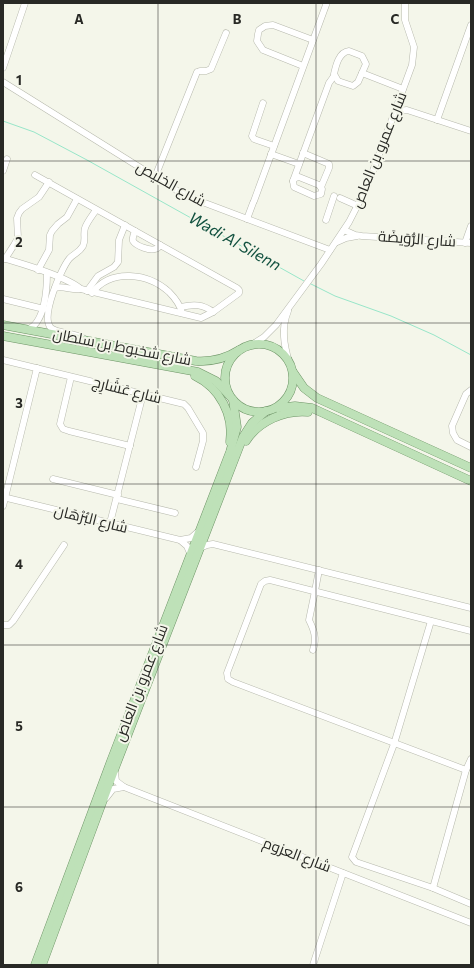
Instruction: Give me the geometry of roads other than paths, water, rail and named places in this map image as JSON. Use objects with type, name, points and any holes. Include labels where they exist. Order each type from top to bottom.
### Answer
[{"type":"main road","name":"شارع شخبوط بن سلطان","points":[[3,325],[204,362],[220,359],[239,350]]},
{"type":"main road","name":"شارع شخبوط بن سلطان","points":[[3,336],[198,372],[216,381],[231,398]]},
{"type":"main road","points":[[471,468],[317,398],[304,388],[280,352],[268,345],[259,344],[239,350],[232,358],[226,371],[226,386],[231,398],[246,410],[253,412],[266,411],[276,408],[295,406],[312,408],[471,481]]},
{"type":"main road","points":[[123,358],[136,363],[189,373],[202,379],[215,389],[226,410],[231,431],[228,447],[218,476],[221,486],[231,478],[246,441],[252,433],[263,424],[282,415],[297,412],[314,413],[359,432],[366,433]]},
{"type":"main road","points":[[276,408],[283,403],[289,395],[292,387],[293,377],[290,365]]},
{"type":"main road","name":"شارع عمرو بن العاص","points":[[221,486],[237,430],[237,416],[231,398]]},
{"type":"main road","name":"شارع عمرو بن العاص","points":[[35,965],[190,553],[203,532],[221,486],[245,434],[252,424],[266,411]]},
{"type":"main road","name":"شارع عمرو بن العاص","points":[[42,965],[116,765],[200,548],[203,532]]},
{"type":"street","points":[[4,64],[26,3]]},
{"type":"street","name":"شارع عمرو بن العاص","points":[[250,346],[270,331],[296,298],[344,230],[367,187],[412,65],[414,53],[413,41],[405,20],[405,3]]},
{"type":"street","points":[[247,219],[326,4]]},
{"type":"street","points":[[303,66],[263,50],[257,41],[258,34],[262,28],[273,25],[313,40]]},
{"type":"street","points":[[437,120],[471,25]]},
{"type":"street","points":[[156,177],[199,72],[211,69],[226,34]]},
{"type":"street","points":[[303,153],[329,164],[320,195],[314,196],[294,187],[293,181],[303,153],[329,83],[334,76],[334,72],[340,57],[347,51],[362,56],[364,59],[366,64],[358,82],[352,86],[338,81],[334,76]]},
{"type":"street","points":[[362,73],[404,89]]},
{"type":"street","name":"شارع الخليص","points":[[3,82],[156,177],[195,199],[330,250]]},
{"type":"street","points":[[400,101],[407,110]]},
{"type":"street","points":[[263,104],[252,136],[254,139],[274,146]]},
{"type":"street","points":[[396,111],[407,110],[471,131]]},
{"type":"street","points":[[271,154],[299,164]]},
{"type":"street","points":[[3,171],[7,159]]},
{"type":"street","points":[[35,175],[238,289],[238,294],[202,318],[181,310],[87,291],[72,290],[60,287],[54,289],[47,288]]},
{"type":"street","points":[[293,181],[295,178],[299,177],[319,185],[322,189],[358,206]]},
{"type":"street","points":[[49,182],[39,197],[22,209],[19,213],[17,218],[18,238],[4,258],[59,277],[87,291]]},
{"type":"street","points":[[326,220],[337,197]]},
{"type":"street","points":[[38,270],[48,250],[52,230],[67,217],[77,199]]},
{"type":"street","points":[[88,341],[76,335],[51,328],[48,322],[54,289],[59,277],[70,258],[80,250],[83,245],[85,228],[96,210]]},
{"type":"street","points":[[87,291],[98,276],[111,269],[118,262],[119,240],[125,225]]},
{"type":"street","points":[[468,243],[471,226]]},
{"type":"street","name":"شارع الرُّوَيضَة","points":[[344,230],[362,236]]},
{"type":"street","points":[[135,231],[133,240],[138,244],[153,250],[160,245]]},
{"type":"street","name":"شارع الرُّوَيضَة","points":[[336,242],[346,238],[362,236],[468,243]]},
{"type":"street","points":[[111,269],[115,278]]},
{"type":"street","points":[[29,329],[35,326],[39,320],[47,288],[47,273]]},
{"type":"street","points":[[87,291],[115,278],[130,276],[145,278],[171,294],[181,310]]},
{"type":"street","points":[[3,299],[49,310]]},
{"type":"street","name":"شارع عمرو بن العاص","points":[[290,365],[284,343],[284,333],[287,314],[291,304]]},
{"type":"street","points":[[181,310],[197,305],[203,306],[213,312]]},
{"type":"street","name":"شارع عَشَارِج","points":[[3,360],[182,403],[188,408],[202,430],[204,436],[196,467]]},
{"type":"street","points":[[3,506],[37,368]]},
{"type":"street","points":[[71,376],[60,424],[63,428],[69,431],[130,446]]},
{"type":"street","points":[[471,390],[466,394],[452,426],[453,434],[457,440],[471,447]]},
{"type":"street","points":[[110,523],[118,497],[143,394]]},
{"type":"street","points":[[53,480],[175,513]]},
{"type":"street","name":"شارع البُرْهَان","points":[[4,497],[180,540]]},
{"type":"street","points":[[180,540],[191,538],[203,532],[214,544]]},
{"type":"street","points":[[180,540],[187,546],[190,553]]},
{"type":"street","points":[[200,548],[214,544],[471,608]]},
{"type":"street","points":[[3,625],[8,625],[13,621],[64,545]]},
{"type":"street","points":[[313,650],[315,644],[314,630],[309,620],[319,570]]},
{"type":"street","points":[[466,770],[394,744],[228,679],[227,673],[261,584],[264,581],[270,580],[316,591],[431,622],[471,631]]},
{"type":"street","points":[[431,622],[394,744],[352,857],[356,862],[433,888],[471,904]]},
{"type":"street","points":[[433,888],[466,770],[471,759]]},
{"type":"street","points":[[116,765],[114,778],[118,784],[124,788]]},
{"type":"street","points":[[103,800],[113,789],[124,788]]},
{"type":"street","name":"شارع العزوم","points":[[124,788],[471,923]]},
{"type":"street","points":[[313,965],[343,873]]},
{"type":"waterway","name":"Wadi Al Silenn","points":[[3,121],[34,132],[87,160],[304,281]]},
{"type":"waterway","name":"Wadi Al Silenn","points":[[309,283],[335,296],[391,316],[434,335],[471,355]]}]
